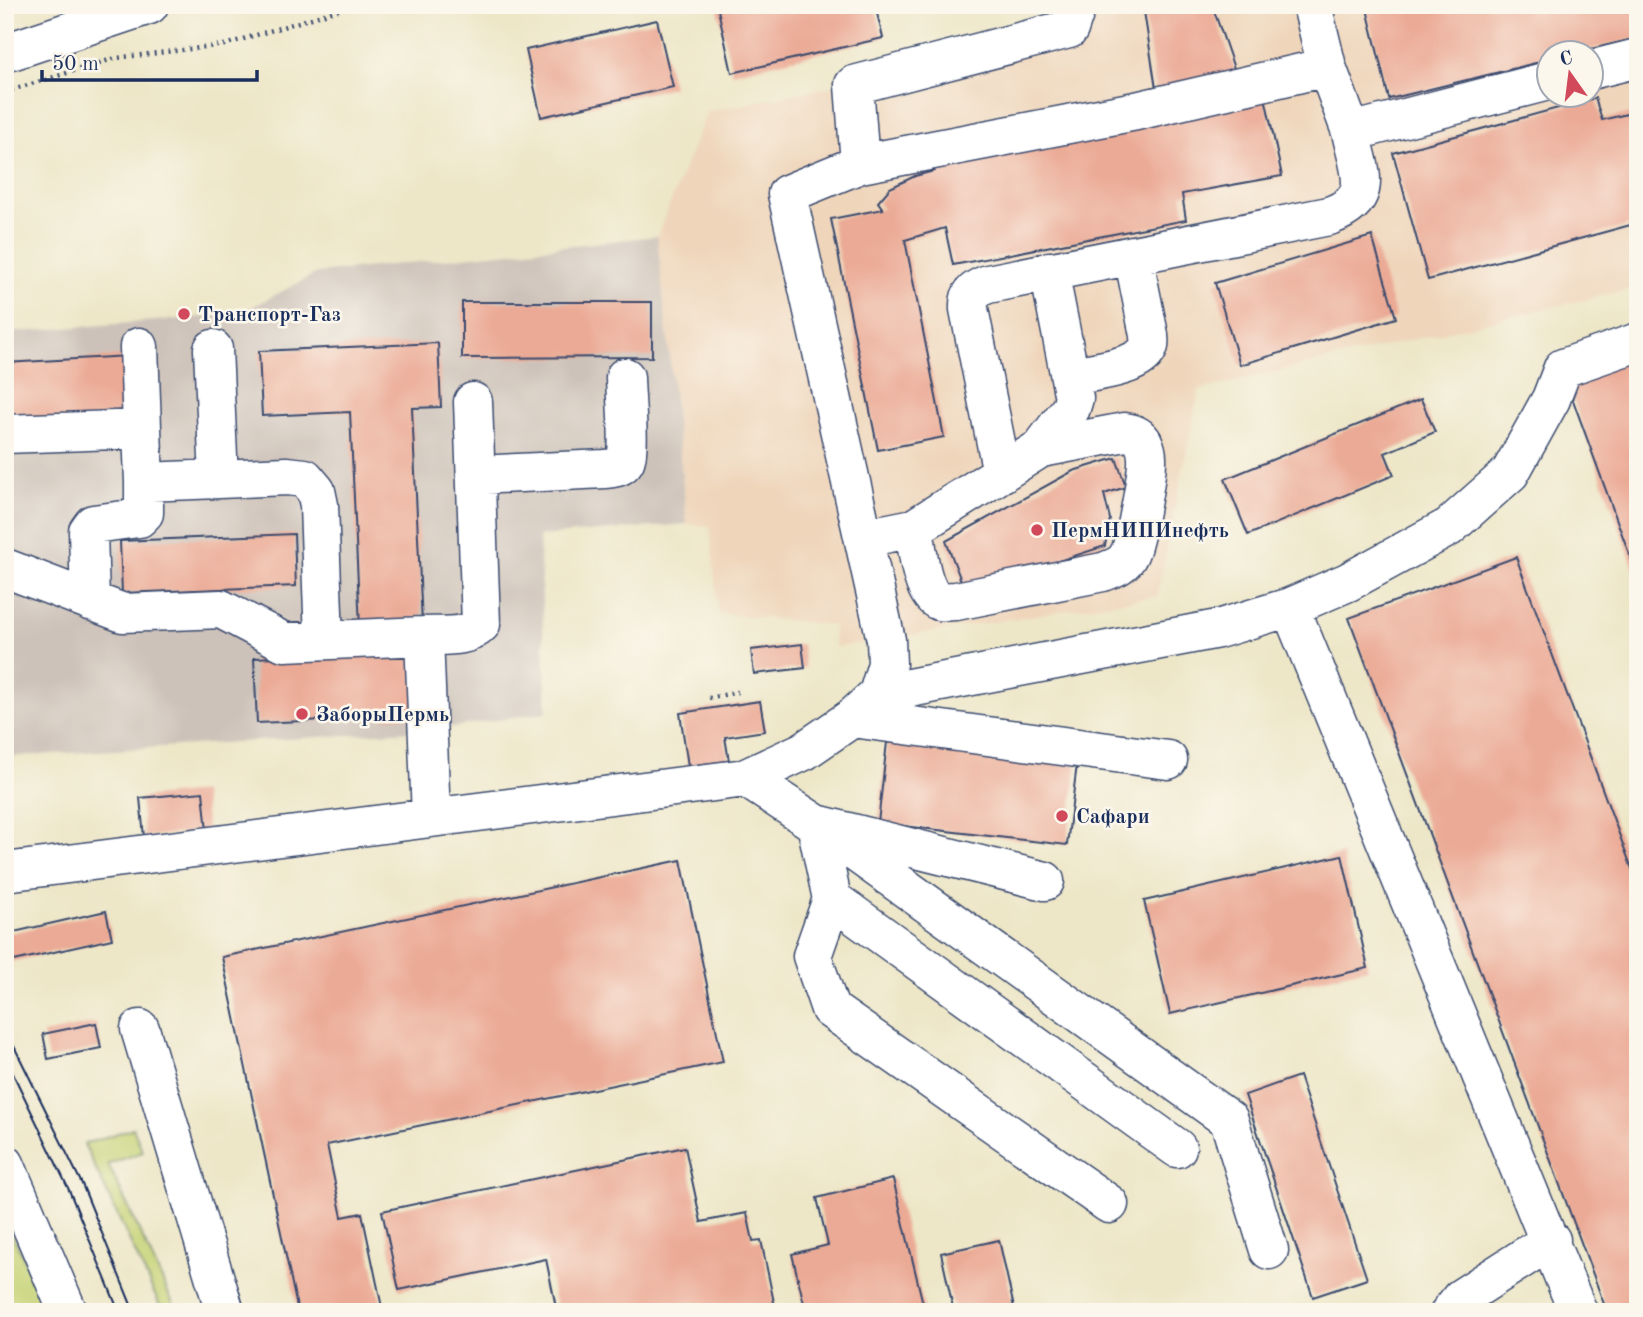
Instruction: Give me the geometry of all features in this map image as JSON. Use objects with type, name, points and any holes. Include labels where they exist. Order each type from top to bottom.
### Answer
[{"type":"main road","points":[[5,53],[149,5]]},
{"type":"main road","points":[[860,164],[854,85],[1069,29],[1077,5]]},
{"type":"main road","points":[[1002,473],[969,299],[975,289],[1049,271],[1329,216],[1347,210],[1358,199],[1362,187],[1351,132],[1327,67],[1312,5]]},
{"type":"main road","points":[[1604,67],[1638,58]]},
{"type":"main road","points":[[865,706],[887,664],[887,640],[788,194],[860,164],[1136,111],[1327,67]]},
{"type":"main road","points":[[1351,132],[1534,85]]},
{"type":"main road","points":[[1070,376],[1125,365],[1141,358],[1149,347],[1133,254]]},
{"type":"main road","points":[[864,538],[914,528],[1002,473],[1041,448],[1071,408],[1074,398],[1049,271]]},
{"type":"main road","points":[[5,872],[746,778],[804,751],[865,706],[1218,629],[1290,607],[1348,582],[1449,527],[1510,473],[1551,399],[1563,368],[1638,342]]},
{"type":"main road","points":[[90,601],[88,531],[93,524],[139,518],[144,513],[139,346]]},
{"type":"main road","points":[[213,349],[219,479]]},
{"type":"main road","points":[[476,475],[619,467],[626,460],[628,448],[625,377]]},
{"type":"main road","points":[[5,568],[123,613],[221,609],[284,642],[459,635],[474,632],[481,624],[473,402]]},
{"type":"main road","points":[[5,434],[142,429]]},
{"type":"main road","points":[[914,528],[924,581],[929,593],[938,601],[956,601],[1103,572],[1118,566],[1128,557],[1133,544],[1147,458],[1142,440],[1134,433],[1125,432],[1041,448]]},
{"type":"main road","points":[[144,482],[287,476],[305,478],[316,491],[319,505],[324,640]]},
{"type":"main road","points":[[1290,607],[1578,1312]]},
{"type":"main road","points":[[424,636],[431,818]]},
{"type":"main road","points":[[865,706],[1168,760]]},
{"type":"main road","points":[[746,778],[816,824],[1229,1120],[1269,1250]]},
{"type":"main road","points":[[816,824],[1045,881]]},
{"type":"main road","points":[[816,824],[832,899],[812,956],[830,1009],[1109,1204]]},
{"type":"main road","points":[[832,899],[1177,1148]]},
{"type":"main road","points":[[140,1029],[225,1312]]},
{"type":"main road","points":[[5,1164],[68,1312]]},
{"type":"main road","points":[[1450,1312],[1461,1298],[1550,1240]]},
{"type":"path","points":[[5,92],[116,58],[224,45],[354,5]]},
{"type":"path","points":[[709,698],[738,692]]},
{"type":"shaded area","points":[[1080,5],[1638,5],[1638,287],[1199,390],[1157,596],[835,647],[833,625],[718,613],[710,526],[687,524],[657,236],[707,112],[1023,47]]},
{"type":"shaded area","points":[[657,236],[687,524],[539,536],[547,712],[441,729],[5,757],[5,333],[239,314],[317,273]]},
{"type":"green space","points":[[133,1128],[143,1152],[108,1164],[177,1312],[163,1312],[84,1144]]},
{"type":"green space","points":[[5,1218],[48,1312],[14,1312],[5,1295]]},
{"type":"building","points":[[717,5],[875,5],[883,38],[732,73]]},
{"type":"building","points":[[1143,5],[1212,5],[1236,74],[1157,95]]},
{"type":"building","points":[[1366,5],[1638,5],[1638,38],[1604,46],[1604,38],[1534,38],[1534,63],[1389,99]]},
{"type":"building","points":[[657,20],[673,87],[541,117],[526,50]]},
{"type":"building","points":[[1265,97],[1282,176],[1182,194],[1186,220],[953,265],[945,228],[905,240],[944,437],[878,450],[831,219],[883,209],[878,202],[890,188],[915,176],[934,171],[932,164]]},
{"type":"building","points":[[1558,108],[1598,108],[1602,120],[1631,113],[1638,136],[1638,223],[1428,280],[1393,153]]},
{"type":"building","points":[[1372,236],[1396,318],[1240,365],[1215,283]]},
{"type":"building","points":[[462,302],[652,302],[652,357],[462,358]]},
{"type":"building","points":[[438,343],[441,407],[412,408],[422,624],[360,627],[350,412],[262,416],[259,351]]},
{"type":"building","points":[[1638,355],[1638,578],[1566,381]]},
{"type":"building","points":[[129,356],[133,417],[5,424],[5,363]]},
{"type":"building","points":[[1421,399],[1435,432],[1385,453],[1394,475],[1248,535],[1225,479]]},
{"type":"building","name":"ПермНИПИнефть","points":[[1116,458],[1126,487],[1104,494],[1110,519],[1105,546],[965,591],[946,541],[1073,471]]},
{"type":"building","points":[[294,534],[296,586],[122,593],[120,541]]},
{"type":"building","points":[[1516,557],[1638,885],[1638,1312],[1607,1312],[1349,618]]},
{"type":"building","points":[[802,644],[805,668],[754,674],[751,650]]},
{"type":"building","points":[[418,651],[421,716],[257,723],[254,658]]},
{"type":"building","points":[[760,701],[765,731],[725,737],[729,761],[688,766],[680,713]]},
{"type":"building","points":[[887,742],[1077,764],[1067,845],[878,823]]},
{"type":"building","points":[[203,792],[207,831],[144,837],[140,798]]},
{"type":"building","points":[[1342,855],[1368,968],[1170,1014],[1144,901]]},
{"type":"building","points":[[681,860],[723,1062],[327,1145],[342,1217],[362,1213],[383,1312],[298,1312],[222,957]]},
{"type":"building","points":[[106,911],[112,939],[5,963],[5,934]]},
{"type":"building","points":[[96,1023],[101,1048],[48,1059],[43,1034]]},
{"type":"building","points":[[1299,1076],[1367,1279],[1313,1297],[1245,1095]]},
{"type":"building","points":[[685,1147],[701,1222],[747,1213],[753,1241],[761,1240],[776,1312],[557,1312],[546,1259],[399,1290],[382,1211]]},
{"type":"building","points":[[893,1179],[925,1312],[806,1312],[792,1254],[828,1245],[817,1198]]},
{"type":"building","points":[[999,1240],[1015,1312],[954,1312],[941,1253]]},
{"type":"tram line","points":[[5,1028],[82,1184],[134,1312]]},
{"type":"tram line","points":[[5,1057],[69,1190],[119,1312]]},
{"type":"place","name":"Транспорт-Газ","points":[[184,314]]},
{"type":"place","name":"ПермНИПИнефть","points":[[1037,530]]},
{"type":"place","name":"ЗаборыПермь","points":[[302,714]]},
{"type":"place","name":"Сафари","points":[[1062,816]]}]
